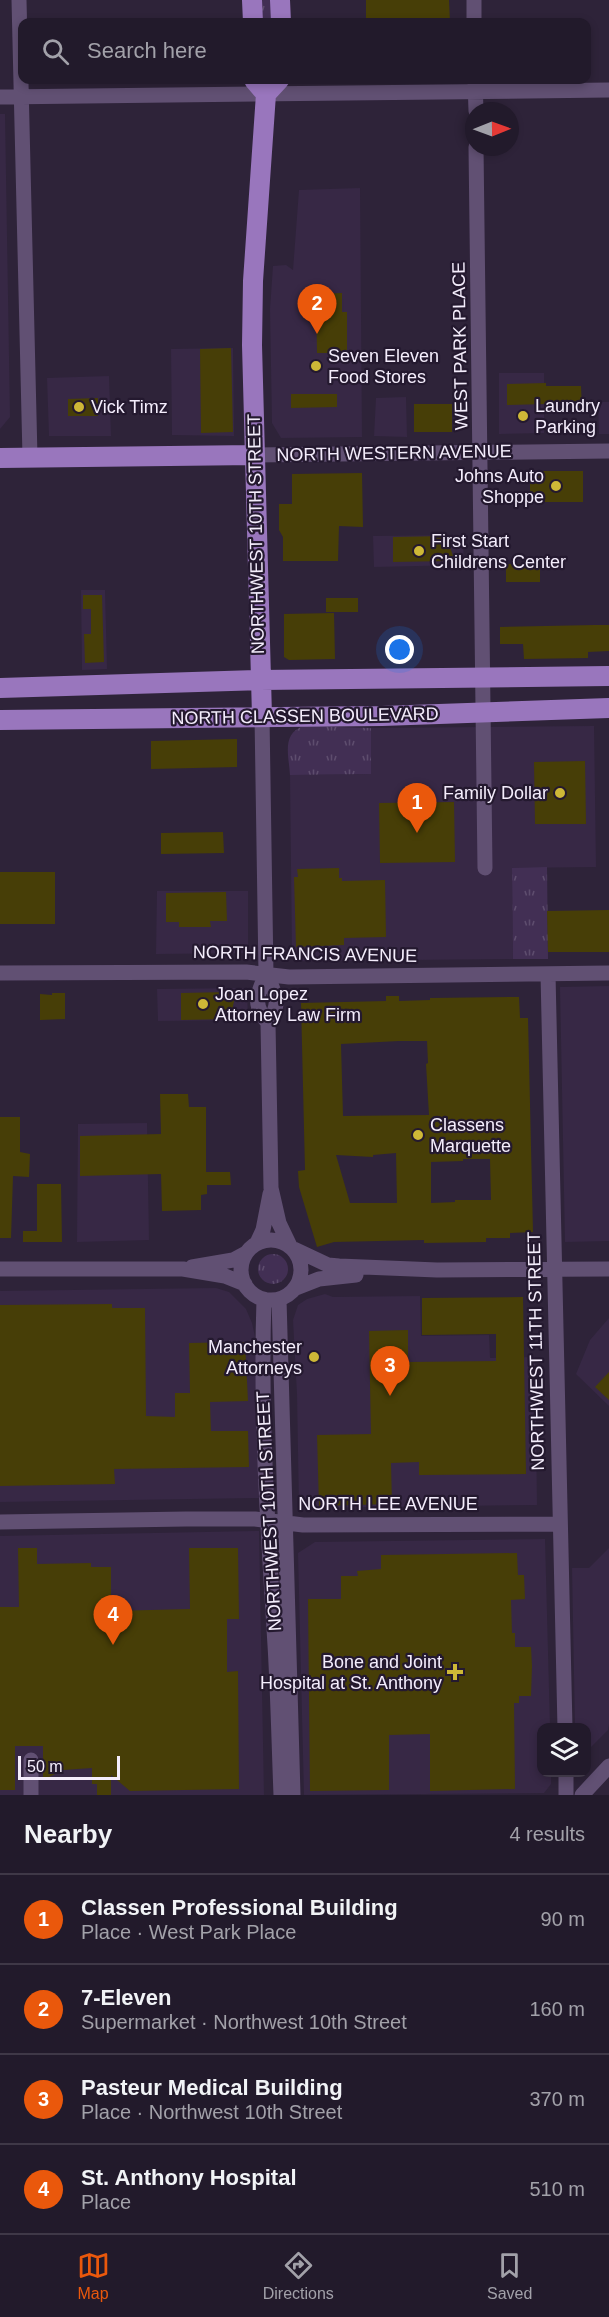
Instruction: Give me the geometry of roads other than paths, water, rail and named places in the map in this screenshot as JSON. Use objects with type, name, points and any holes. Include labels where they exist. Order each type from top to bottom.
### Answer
[{"type":"main road","points":[[252,0],[253,18]]},
{"type":"main road","points":[[280,0],[281,18]]},
{"type":"main road","name":"NORTHWEST 10TH STREET","points":[[262,716],[254,455],[253,281],[266,84]]},
{"type":"main road","name":"NORTH WESTERN AVENUE","points":[[0,458],[254,455]]},
{"type":"main road","name":"NORTH CLASSEN BOULEVARD","points":[[0,688],[260,680],[609,676]]},
{"type":"main road","name":"NORTH CLASSEN BOULEVARD","points":[[0,720],[382,716],[609,708]]},
{"type":"street","points":[[19,0],[19,18]]},
{"type":"street","points":[[474,0],[474,18]]},
{"type":"street","points":[[21,84],[30,457]]},
{"type":"street","points":[[0,98],[266,84],[609,90]]},
{"type":"street","points":[[475,86],[476,102]]},
{"type":"street","name":"WEST PARK PLACE","points":[[476,156],[485,868]]},
{"type":"street","name":"NORTH WESTERN AVENUE","points":[[254,455],[609,452]]},
{"type":"street","name":"NORTHWEST 10TH STREET","points":[[252,1248],[263,1230],[271,1188],[268,1023],[277,1010],[276,996],[266,974],[262,716]]},
{"type":"street","name":"NORTH FRANCIS AVENUE","points":[[0,973],[246,972],[292,977],[609,973]]},
{"type":"street","name":"NORTHWEST 11TH STREET","points":[[548,974],[565,1723]]},
{"type":"street","name":"NORTHWEST 10TH STREET","points":[[271,1188],[279,1223],[292,1248]]},
{"type":"street","points":[[0,1269],[183,1269],[233,1260],[252,1248],[274,1240],[328,1265],[437,1270],[609,1269]]},
{"type":"street","points":[[252,1248],[241,1267],[245,1284],[253,1294],[272,1299],[287,1296],[296,1288],[311,1281],[328,1277],[437,1270]]},
{"type":"street","points":[[292,1248],[302,1266],[296,1288]]},
{"type":"street","points":[[183,1269],[231,1278],[245,1284]]},
{"type":"street","name":"NORTHWEST 10TH STREET","points":[[272,1299],[262,1368],[280,1731],[281,1795]]},
{"type":"street","name":"NORTHWEST 10TH STREET","points":[[272,1299],[285,1523],[293,1795]]},
{"type":"street","name":"NORTH LEE AVENUE","points":[[0,1522],[186,1519],[322,1525],[560,1524]]},
{"type":"street","points":[[31,1760],[31,1795]]},
{"type":"street","points":[[582,1795],[609,1766]]},
{"type":"street","points":[[566,1777],[566,1795]]},
{"type":"place","name":"7-Eleven","points":[[317,334]]},
{"type":"place","name":"Seven Eleven Food Stores","points":[[316,366]]},
{"type":"place","name":"Vick Timz","points":[[79,407]]},
{"type":"place","name":"Laundry Parking","points":[[523,416]]},
{"type":"place","name":"Johns Auto Shoppe","points":[[556,486]]},
{"type":"place","name":"First Start Childrens Center","points":[[419,551]]},
{"type":"place","name":"Family Dollar","points":[[560,793]]},
{"type":"place","name":"Classen Professional Building","points":[[417,833]]},
{"type":"place","name":"Joan Lopez Attorney Law Firm","points":[[203,1004]]},
{"type":"place","name":"Classens Marquette","points":[[418,1135]]},
{"type":"place","name":"Manchester Attorneys","points":[[314,1357]]},
{"type":"place","name":"Pasteur Medical Building","points":[[390,1396]]},
{"type":"place","name":"St. Anthony Hospital","points":[[113,1645]]},
{"type":"place","name":"Bone and Joint Hospital at St. Anthony","points":[[455,1672]]}]
